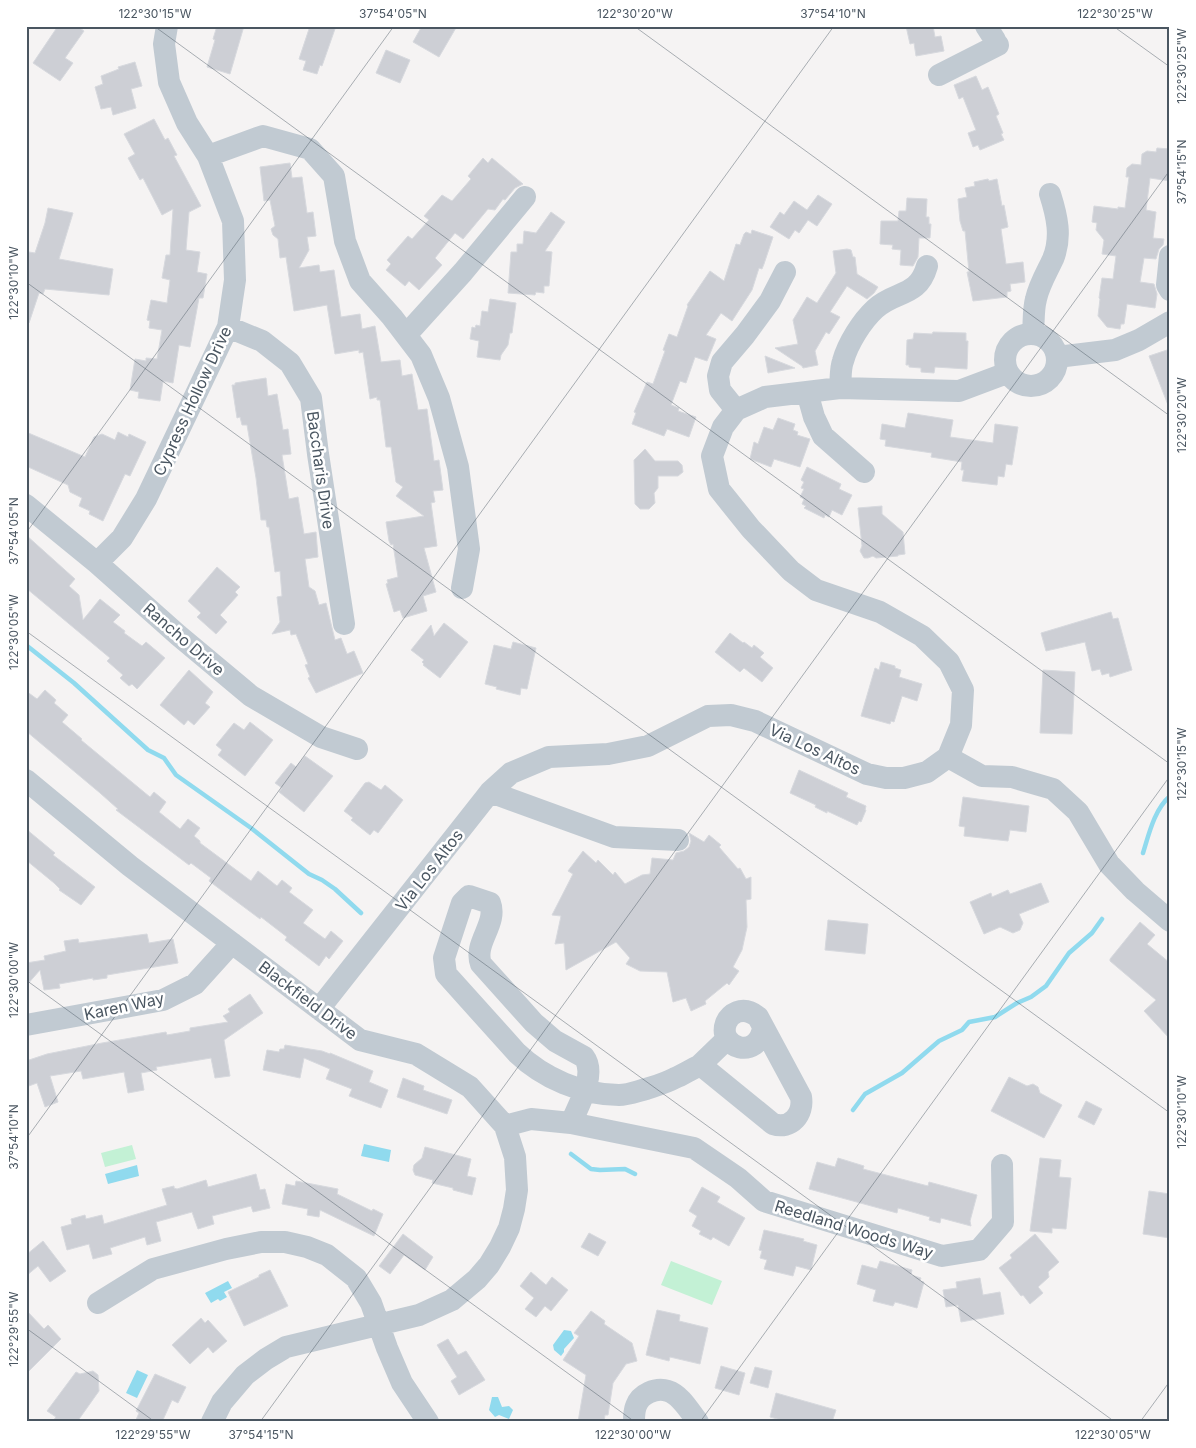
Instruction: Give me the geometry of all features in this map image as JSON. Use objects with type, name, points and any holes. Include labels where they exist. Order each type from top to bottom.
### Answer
[{"type":"street","name":"Cypress Hollow Drive","points":[[97,563],[122,538],[146,500],[228,327],[234,280],[233,221],[208,156],[187,123],[169,82],[164,44],[167,26]]},
{"type":"street","points":[[939,75],[993,37]]},
{"type":"street","points":[[208,156],[263,136],[310,149],[334,176],[345,241],[360,281],[392,317],[421,355],[439,398],[458,467],[469,549],[462,588]]},
{"type":"street","points":[[1033,334],[1035,300],[1053,258],[1058,239],[1058,224],[1050,194]]},
{"type":"street","points":[[406,334],[463,272],[525,197]]},
{"type":"street","points":[[1170,256],[1167,285],[1170,290]]},
{"type":"street","points":[[840,388],[842,362],[847,350],[867,320],[876,308],[887,300],[916,286],[927,266]]},
{"type":"street","points":[[736,410],[720,390],[718,376],[722,362],[770,301],[785,272]]},
{"type":"street","points":[[1057,357],[1115,350],[1139,340],[1170,322]]},
{"type":"street","name":"Baccharis Drive","points":[[228,327],[262,341],[290,363],[311,398],[344,624]]},
{"type":"street","points":[[1033,334],[1043,337],[1051,344],[1057,357],[1054,373],[1047,381],[1038,386],[1028,387],[1018,384],[1007,372],[1004,358],[1014,340],[1023,335],[1033,334]]},
{"type":"street","points":[[1007,372],[959,391],[840,388],[765,397],[736,410],[723,427],[712,456],[719,489],[751,529],[791,571],[816,590],[880,612],[922,636],[949,662],[963,690],[961,725],[948,757],[982,776],[1012,777],[1053,789],[1078,812],[1109,864],[1135,891],[1170,921]]},
{"type":"street","points":[[807,392],[814,417],[823,436],[864,472]]},
{"type":"street","name":"Rancho Drive","points":[[26,505],[97,563],[178,635],[252,696],[321,737],[357,749]]},
{"type":"street","name":"Via Los Altos","points":[[320,1009],[490,792],[511,773],[549,757],[608,754],[648,746],[708,716],[731,715],[755,721],[867,774],[886,778],[904,778],[928,772],[948,757]]},
{"type":"street","name":"Blackfield Drive","points":[[26,780],[130,866],[360,1040],[416,1054],[470,1087],[506,1126],[515,1157],[517,1190],[509,1228],[489,1265],[477,1279],[452,1300],[419,1315],[286,1348],[266,1359],[245,1375],[222,1402],[212,1422]]},
{"type":"street","points":[[490,792],[614,837],[678,840]]},
{"type":"street","points":[[571,1123],[586,1090],[588,1066],[584,1057],[555,1041],[534,1022],[481,964],[479,954],[493,912],[490,903],[469,896],[462,902],[444,958],[446,974],[525,1061],[548,1077],[586,1090],[604,1094],[622,1095],[646,1089],[674,1079],[699,1066],[727,1039],[725,1033],[727,1021],[736,1012],[748,1011],[758,1017],[801,1097],[799,1116],[786,1125],[773,1124],[703,1067],[699,1066]]},
{"type":"street","name":"Karen Way","points":[[26,1025],[164,1000],[195,984],[232,943]]},
{"type":"street","name":"Reedland Woods Way","points":[[506,1126],[531,1119],[571,1123],[694,1148],[738,1178],[764,1201],[942,1256],[979,1250],[1003,1222],[1002,1165]]},
{"type":"street","points":[[98,1303],[154,1269],[261,1242],[285,1242],[307,1247],[326,1255],[356,1278],[371,1303],[378,1326],[402,1383],[428,1422]]},
{"type":"street","points":[[634,1422],[636,1405],[644,1394],[655,1390],[668,1391],[678,1398],[698,1422]]},
{"type":"green space","points":[[132,1145],[136,1159],[105,1167],[101,1153]]},
{"type":"green space","points":[[671,1261],[722,1281],[712,1305],[661,1285]]},
{"type":"water","points":[[364,1144],[391,1150],[389,1162],[361,1156]]},
{"type":"water","points":[[137,1165],[139,1176],[108,1184],[105,1174]]},
{"type":"water","points":[[228,1281],[232,1288],[224,1292],[227,1297],[211,1303],[205,1293]]},
{"type":"water","points":[[564,1330],[571,1331],[574,1338],[564,1349],[561,1356],[554,1350],[553,1345]]},
{"type":"water","points":[[137,1370],[148,1375],[137,1398],[126,1393]]},
{"type":"water","points":[[492,1397],[498,1397],[502,1407],[509,1406],[513,1410],[509,1419],[499,1415],[495,1417],[489,1410]]},
{"type":"building","points":[[58,26],[77,26],[84,31],[65,58],[73,63],[60,81],[33,63]]},
{"type":"building","points":[[217,26],[244,26],[230,74],[207,67]]},
{"type":"building","points":[[310,26],[336,26],[322,66],[320,65],[317,74],[303,70],[306,61],[299,59]]},
{"type":"building","points":[[422,26],[457,26],[439,57],[413,42]]},
{"type":"building","points":[[906,26],[933,26],[935,37],[941,36],[944,51],[916,56],[914,43],[910,44]]},
{"type":"building","points":[[386,50],[410,60],[400,83],[376,73]]},
{"type":"building","points":[[135,62],[142,86],[131,89],[136,108],[113,115],[111,107],[101,109],[95,87],[103,84],[101,76],[119,69],[118,67]]},
{"type":"building","points":[[976,76],[982,90],[988,87],[999,114],[996,116],[1004,140],[980,150],[978,145],[973,147],[968,133],[976,130],[963,97],[959,99],[954,85]]},
{"type":"building","points":[[154,119],[165,140],[168,138],[177,155],[174,156],[201,206],[189,212],[186,250],[200,252],[197,272],[207,274],[203,298],[199,298],[190,347],[179,345],[173,383],[163,381],[160,401],[138,398],[139,392],[130,390],[135,359],[146,361],[146,358],[157,359],[162,330],[149,328],[150,321],[147,320],[151,300],[167,303],[170,280],[162,278],[166,255],[170,255],[173,209],[162,215],[143,178],[140,180],[128,158],[135,154],[124,134]]},
{"type":"building","points":[[1157,148],[1170,149],[1170,181],[1150,178],[1146,210],[1156,212],[1153,238],[1164,239],[1156,259],[1144,258],[1140,282],[1154,284],[1157,294],[1155,308],[1127,304],[1124,324],[1121,324],[1120,329],[1107,327],[1098,316],[1099,298],[1102,278],[1113,279],[1116,256],[1102,254],[1104,240],[1096,230],[1097,223],[1092,222],[1094,206],[1125,208],[1129,177],[1126,177],[1127,168],[1132,164],[1141,165],[1142,154],[1147,151],[1156,152]]},
{"type":"building","points":[[483,158],[488,163],[492,158],[523,184],[515,188],[505,200],[503,199],[495,210],[488,209],[463,239],[455,233],[435,258],[442,265],[419,290],[409,281],[405,286],[386,270],[391,264],[387,260],[408,236],[412,239],[429,220],[424,216],[442,195],[452,201],[471,179],[468,176]]},
{"type":"building","points":[[290,163],[292,178],[302,177],[307,213],[313,212],[316,236],[307,237],[309,250],[299,268],[319,265],[320,272],[334,270],[341,317],[360,314],[362,329],[375,326],[381,362],[400,360],[402,376],[412,374],[418,410],[427,409],[434,461],[439,460],[443,490],[433,491],[435,502],[431,503],[437,546],[424,548],[436,592],[423,596],[427,611],[403,618],[400,610],[394,612],[386,584],[388,583],[387,580],[398,577],[393,544],[391,545],[389,541],[386,522],[424,516],[396,496],[403,487],[396,482],[391,447],[386,447],[380,400],[377,400],[377,397],[370,399],[363,352],[359,353],[359,350],[335,354],[327,305],[294,311],[286,257],[280,258],[278,239],[273,235],[271,229],[275,226],[270,200],[264,201],[260,167]]},
{"type":"building","points":[[988,179],[989,181],[997,179],[1002,206],[1004,205],[1008,227],[1001,229],[1006,264],[1023,262],[1025,282],[1010,284],[1011,291],[1007,292],[1007,297],[973,301],[967,272],[969,272],[965,231],[963,231],[960,221],[958,199],[967,197],[965,188],[975,186],[974,182]]},
{"type":"building","points":[[818,195],[832,204],[817,226],[808,220],[799,233],[795,230],[789,239],[770,227],[780,212],[784,215],[794,201],[807,210]]},
{"type":"building","points":[[907,198],[927,199],[926,217],[929,217],[929,224],[931,224],[930,238],[919,238],[918,257],[913,266],[900,265],[901,250],[892,249],[893,245],[880,244],[881,221],[898,221],[899,211],[906,211]]},
{"type":"building","points":[[48,208],[73,213],[59,259],[113,269],[109,295],[45,289],[43,294],[39,293],[29,323],[26,323],[26,259],[29,252],[35,253]]},
{"type":"building","points":[[551,212],[565,222],[545,251],[552,252],[549,286],[544,286],[544,293],[536,292],[535,295],[508,293],[511,252],[517,252],[517,244],[523,244],[524,231],[536,233]]},
{"type":"building","points":[[752,230],[773,237],[762,269],[759,268],[752,290],[732,321],[721,313],[706,335],[716,339],[707,361],[695,357],[686,383],[680,381],[671,405],[679,408],[678,411],[696,417],[689,437],[667,429],[664,436],[632,424],[636,413],[634,412],[647,382],[653,384],[669,334],[677,337],[687,305],[710,271],[724,281],[736,244],[740,245],[744,234],[746,232],[751,234]]},
{"type":"building","points":[[851,250],[853,257],[855,257],[857,274],[878,287],[867,299],[847,286],[830,312],[840,317],[829,334],[826,332],[815,351],[818,365],[803,368],[775,348],[798,344],[793,320],[807,297],[817,303],[836,273],[833,251]]},
{"type":"building","points":[[490,299],[516,303],[512,333],[510,333],[508,345],[500,360],[477,357],[479,341],[470,339],[472,327],[480,326],[482,311],[488,312]]},
{"type":"building","points":[[933,332],[966,333],[966,341],[968,341],[967,369],[935,367],[934,373],[921,372],[921,368],[906,365],[907,340],[913,339],[914,333],[932,334]]},
{"type":"building","points":[[1170,349],[1170,405],[1168,405],[1149,356]]},
{"type":"building","points":[[765,356],[795,368],[768,373]]},
{"type":"building","points":[[266,378],[268,396],[277,394],[283,430],[288,429],[291,454],[282,455],[289,499],[298,497],[304,534],[316,532],[318,557],[305,559],[309,587],[315,591],[319,605],[326,603],[335,640],[341,638],[347,654],[354,651],[363,673],[316,693],[308,678],[310,677],[305,665],[308,664],[296,634],[291,635],[290,630],[272,634],[280,622],[277,597],[282,596],[280,571],[275,572],[269,527],[267,527],[266,520],[261,520],[247,425],[242,425],[240,417],[237,418],[232,385]]},
{"type":"building","points":[[908,413],[953,420],[950,437],[993,443],[995,424],[1018,427],[1012,465],[1006,464],[1004,477],[998,476],[997,485],[962,481],[964,470],[961,470],[962,462],[931,457],[932,453],[885,446],[886,440],[880,439],[882,424],[905,428]]},
{"type":"building","points":[[778,418],[795,424],[793,430],[798,432],[797,435],[810,439],[800,467],[774,459],[771,467],[750,459],[754,442],[758,444],[764,427],[773,430]]},
{"type":"building","points":[[26,432],[85,457],[94,437],[102,434],[115,440],[118,432],[128,437],[129,434],[146,442],[130,476],[125,474],[103,521],[89,514],[90,511],[79,506],[82,498],[70,492],[68,485],[26,466]]},
{"type":"building","points":[[645,449],[655,461],[678,461],[682,465],[683,472],[678,476],[658,476],[658,488],[654,493],[655,503],[649,509],[640,509],[635,504],[634,460]]},
{"type":"building","points":[[807,467],[841,484],[839,489],[852,495],[842,515],[832,510],[829,517],[825,515],[824,518],[804,508],[806,506],[802,504],[804,499],[800,497],[804,489],[801,488],[804,482],[801,480]]},
{"type":"building","points":[[882,506],[882,514],[903,532],[905,554],[864,558],[860,551],[862,546],[858,508]]},
{"type":"building","points":[[26,535],[75,579],[69,586],[79,595],[83,620],[100,599],[120,615],[113,622],[125,631],[124,633],[142,646],[146,642],[165,658],[137,689],[132,684],[129,686],[120,678],[123,675],[107,661],[110,658],[26,588]]},
{"type":"building","points":[[217,567],[240,587],[235,592],[238,595],[220,615],[227,622],[216,634],[197,617],[201,613],[188,601]]},
{"type":"building","points":[[1111,612],[1113,619],[1118,618],[1132,670],[1110,677],[1109,673],[1102,675],[1100,669],[1092,671],[1085,642],[1046,651],[1041,633]]},
{"type":"building","points":[[444,623],[468,642],[440,678],[423,665],[422,662],[424,660],[411,650],[431,625],[434,636]]},
{"type":"building","points":[[730,633],[743,643],[752,648],[754,645],[764,653],[760,657],[773,668],[762,682],[744,668],[740,672],[715,652]]},
{"type":"building","points":[[513,642],[536,648],[527,689],[521,688],[520,695],[485,684],[494,645],[511,649]]},
{"type":"building","points":[[881,662],[901,670],[899,677],[922,684],[917,701],[902,696],[894,722],[891,721],[890,724],[861,716],[875,668],[879,670]]},
{"type":"building","points":[[189,670],[213,692],[205,703],[210,707],[194,725],[188,720],[184,725],[160,705]]},
{"type":"building","points":[[1043,670],[1075,672],[1072,734],[1040,733]]},
{"type":"building","points":[[45,690],[56,700],[54,703],[68,715],[62,722],[150,797],[154,792],[166,802],[159,812],[180,829],[188,819],[200,828],[194,836],[200,843],[251,881],[258,871],[277,886],[282,880],[292,888],[289,892],[313,910],[303,923],[325,939],[331,931],[343,941],[329,959],[326,956],[319,966],[285,940],[287,937],[209,881],[211,878],[191,863],[189,865],[116,810],[118,809],[26,731],[26,691],[37,699]]},
{"type":"building","points":[[250,722],[273,740],[245,776],[218,755],[222,750],[216,745],[234,723],[244,730]]},
{"type":"building","points":[[305,756],[333,776],[304,812],[279,792],[282,788],[275,783],[291,763],[296,767]]},
{"type":"building","points":[[799,770],[848,793],[846,797],[866,806],[861,822],[859,821],[857,825],[827,811],[827,813],[815,807],[816,805],[790,793]]},
{"type":"building","points":[[369,782],[381,790],[385,785],[403,800],[378,833],[374,830],[370,835],[351,820],[353,818],[344,811],[365,783]]},
{"type":"building","points":[[963,797],[1029,806],[1026,832],[1010,830],[1008,841],[964,836],[965,827],[959,826]]},
{"type":"building","points":[[26,829],[55,853],[53,855],[95,887],[81,905],[59,890],[54,883],[26,860]]},
{"type":"building","points":[[689,833],[704,842],[709,835],[721,845],[719,847],[738,869],[740,868],[746,879],[751,877],[751,899],[746,900],[747,927],[742,950],[733,967],[739,971],[729,985],[727,983],[705,1001],[706,1004],[691,1011],[686,998],[673,1002],[667,972],[640,971],[626,964],[630,958],[616,942],[566,970],[564,943],[555,944],[561,916],[552,915],[573,874],[568,871],[583,851],[596,863],[598,860],[613,875],[615,872],[625,884],[642,875],[650,874],[652,858],[673,860],[676,853],[684,851],[689,847],[691,841]]},
{"type":"building","points":[[1041,883],[1049,902],[1019,914],[1023,923],[1020,930],[1013,933],[1000,927],[984,934],[970,902],[991,893],[992,897],[1008,890],[1010,894]]},
{"type":"building","points":[[828,920],[868,924],[865,954],[825,950]]},
{"type":"building","points":[[1140,922],[1155,935],[1147,944],[1170,963],[1170,1039],[1144,1011],[1156,1000],[1110,961]]},
{"type":"building","points":[[147,934],[149,943],[173,939],[178,963],[107,975],[107,978],[93,980],[93,978],[59,984],[60,988],[44,990],[40,970],[26,986],[26,963],[45,960],[44,956],[66,951],[64,941],[78,939],[79,943]]},
{"type":"building","points":[[250,994],[263,1013],[224,1040],[230,1076],[215,1078],[211,1058],[156,1067],[157,1070],[141,1073],[144,1090],[128,1093],[124,1072],[83,1079],[81,1071],[50,1076],[58,1102],[45,1107],[37,1083],[26,1087],[26,1061],[47,1054],[102,1043],[166,1032],[167,1035],[190,1031],[190,1028],[228,1022],[223,1016],[230,1012],[228,1009]]},
{"type":"building","points":[[285,1045],[330,1053],[373,1071],[369,1082],[388,1090],[381,1108],[349,1096],[352,1089],[326,1079],[330,1069],[304,1058],[300,1078],[263,1070],[267,1050],[279,1052],[280,1049],[284,1049]]},
{"type":"building","points":[[1009,1077],[1027,1086],[1033,1084],[1038,1087],[1040,1093],[1062,1105],[1044,1138],[991,1111]]},
{"type":"building","points":[[403,1078],[424,1086],[423,1090],[452,1100],[447,1114],[397,1097]]},
{"type":"building","points":[[1086,1101],[1102,1109],[1094,1125],[1078,1117]]},
{"type":"building","points":[[425,1147],[471,1159],[467,1176],[476,1178],[472,1195],[432,1183],[433,1180],[415,1175],[414,1165],[422,1158]]},
{"type":"building","points":[[838,1158],[864,1166],[863,1169],[928,1186],[929,1182],[977,1195],[970,1221],[971,1226],[941,1218],[940,1223],[929,1220],[930,1217],[898,1208],[897,1213],[809,1189],[817,1162],[835,1167]]},
{"type":"building","points":[[1040,1158],[1061,1160],[1059,1177],[1071,1178],[1066,1229],[1052,1228],[1052,1233],[1030,1231]]},
{"type":"building","points":[[256,1174],[260,1190],[265,1189],[270,1208],[253,1212],[251,1206],[212,1216],[214,1224],[198,1229],[192,1212],[156,1222],[161,1241],[147,1245],[145,1237],[110,1248],[112,1254],[93,1259],[89,1244],[67,1250],[61,1227],[72,1224],[71,1219],[85,1215],[86,1219],[102,1215],[104,1224],[167,1205],[162,1189],[174,1186],[177,1189],[206,1180],[208,1187]]},
{"type":"building","points":[[296,1181],[338,1189],[337,1194],[372,1211],[373,1209],[383,1214],[374,1236],[320,1210],[319,1217],[307,1215],[308,1209],[282,1204],[286,1184],[295,1186]]},
{"type":"building","points":[[702,1187],[720,1197],[717,1202],[745,1218],[729,1246],[713,1237],[711,1240],[699,1234],[701,1231],[692,1226],[697,1216],[689,1211]]},
{"type":"building","points":[[1149,1191],[1170,1194],[1170,1238],[1143,1234]]},
{"type":"building","points":[[764,1230],[804,1239],[803,1241],[817,1245],[811,1270],[796,1266],[793,1276],[764,1269],[767,1260],[760,1258],[762,1251],[759,1250]]},
{"type":"building","points":[[589,1233],[606,1242],[598,1256],[581,1247]]},
{"type":"building","points":[[403,1234],[433,1257],[425,1270],[404,1255],[390,1274],[379,1266]]},
{"type":"building","points":[[1035,1234],[1059,1262],[1048,1272],[1049,1277],[1038,1287],[1043,1293],[1030,1304],[1023,1295],[1021,1296],[999,1268],[1012,1258],[1010,1255]]},
{"type":"building","points":[[43,1241],[66,1271],[50,1282],[38,1266],[26,1276],[26,1255]]},
{"type":"building","points":[[880,1261],[912,1270],[911,1275],[921,1278],[920,1281],[924,1282],[917,1308],[895,1302],[893,1306],[873,1301],[876,1290],[857,1284],[862,1265],[877,1269]]},
{"type":"building","points":[[270,1270],[288,1306],[244,1326],[228,1292]]},
{"type":"building","points":[[531,1272],[546,1285],[552,1277],[568,1290],[551,1311],[545,1306],[536,1317],[525,1309],[534,1298],[520,1286]]},
{"type":"building","points":[[980,1278],[983,1295],[1000,1292],[1004,1314],[961,1322],[958,1305],[946,1307],[943,1290],[957,1288],[956,1282]]},
{"type":"building","points":[[26,1310],[44,1329],[48,1325],[61,1339],[26,1374]]},
{"type":"building","points":[[657,1310],[680,1315],[679,1321],[708,1328],[700,1364],[670,1357],[669,1361],[646,1355]]},
{"type":"building","points":[[591,1311],[605,1321],[604,1324],[632,1343],[637,1361],[626,1364],[613,1383],[608,1415],[605,1415],[604,1422],[578,1422],[586,1375],[563,1360],[579,1336],[574,1333]]},
{"type":"building","points":[[201,1318],[205,1323],[208,1320],[227,1341],[213,1353],[208,1347],[190,1364],[172,1345]]},
{"type":"building","points":[[448,1339],[458,1355],[466,1351],[485,1380],[459,1395],[451,1381],[457,1377],[437,1345]]},
{"type":"building","points":[[721,1366],[745,1373],[739,1395],[715,1388]]},
{"type":"building","points":[[755,1367],[772,1371],[768,1388],[750,1383]]},
{"type":"building","points":[[93,1371],[98,1375],[99,1391],[77,1422],[52,1422],[56,1417],[47,1411],[76,1372],[80,1374]]},
{"type":"building","points":[[155,1374],[186,1387],[178,1403],[172,1400],[162,1422],[135,1422],[139,1413],[136,1411]]},
{"type":"building","points":[[776,1393],[836,1410],[832,1422],[788,1422],[770,1417]]},
{"type":"waterway","points":[[26,645],[74,683],[148,750],[164,758],[176,775],[251,828],[309,874],[335,889],[361,913]]},
{"type":"waterway","points":[[1143,853],[1156,815],[1170,796]]},
{"type":"waterway","points":[[853,1110],[865,1094],[902,1073],[939,1041],[962,1030],[969,1022],[995,1017],[1017,1003],[1031,997],[1046,986],[1069,953],[1092,933],[1102,919]]},
{"type":"waterway","points":[[571,1154],[591,1169],[625,1169],[635,1174]]}]
